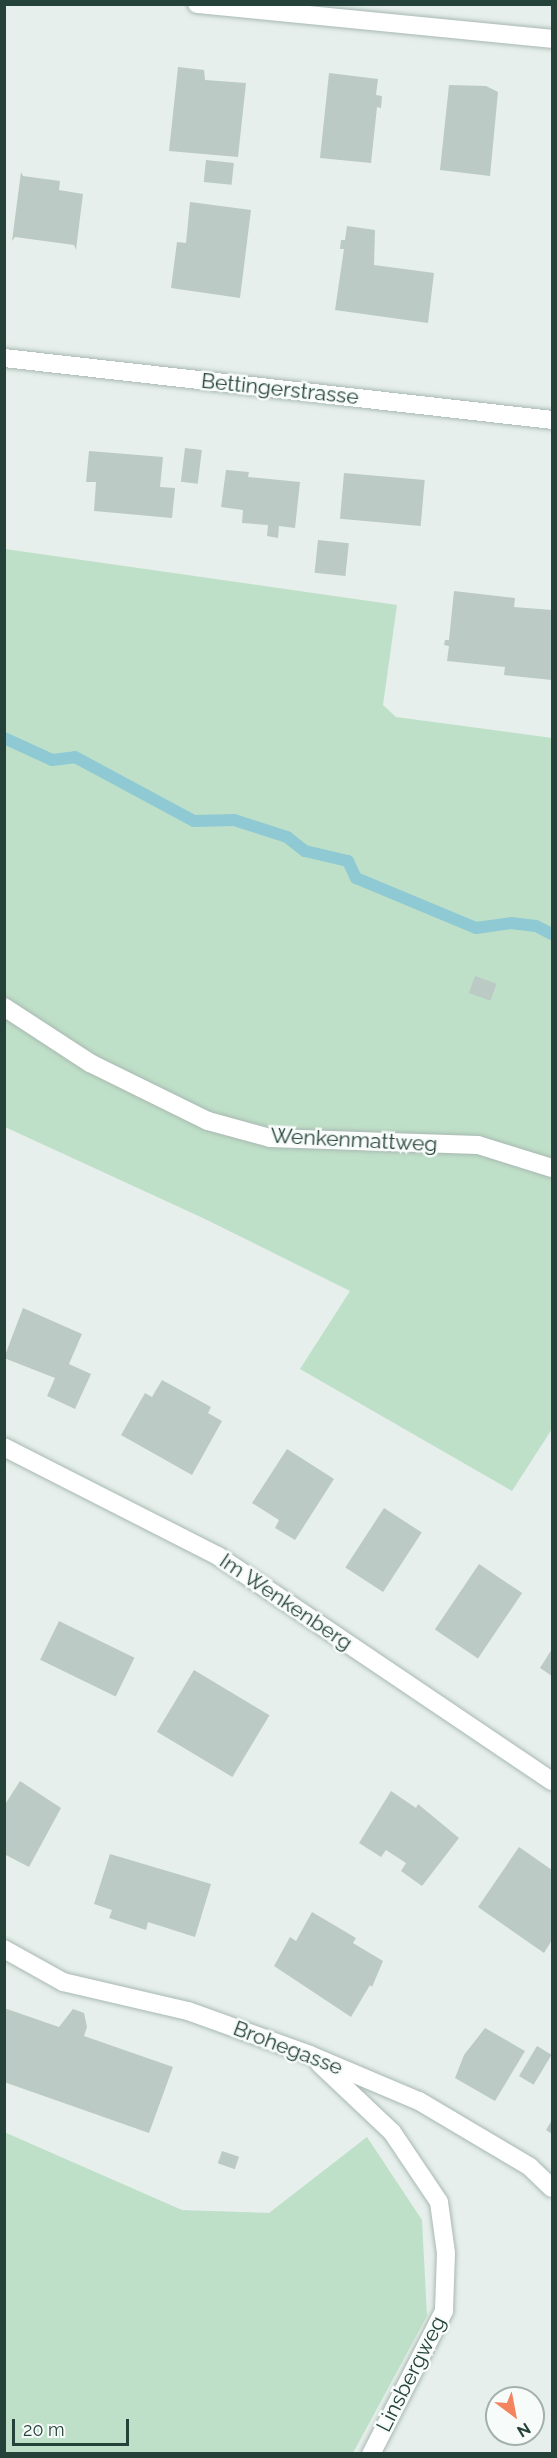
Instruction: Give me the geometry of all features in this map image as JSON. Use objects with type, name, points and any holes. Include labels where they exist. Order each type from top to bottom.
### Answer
[{"type":"street","points":[[197,4],[552,39]]},
{"type":"street","name":"Bettingerstrasse","points":[[6,358],[552,420]]},
{"type":"street","name":"Wenkenmattweg","points":[[4,1007],[90,1063],[208,1121],[270,1138],[478,1145],[552,1168]]},
{"type":"street","name":"Im Wenkenberg","points":[[4,1447],[218,1556],[552,1781]]},
{"type":"street","name":"Brohegasse","points":[[4,1949],[63,1982],[188,2011],[310,2055],[419,2101],[530,2167],[552,2188]]},
{"type":"street","name":"Linsbergweg","points":[[310,2055],[392,2132],[438,2202],[441,2220],[446,2253],[444,2312],[371,2454]]},
{"type":"green space","points":[[5,549],[397,605],[383,705],[396,717],[552,738],[552,1429],[512,1491],[300,1369],[350,1291],[205,1219],[5,1127]]},
{"type":"green space","points":[[4,2132],[182,2210],[269,2213],[367,2137],[422,2220],[427,2316],[353,2453],[5,2453]]},
{"type":"building","points":[[178,67],[204,70],[205,80],[246,83],[238,157],[169,151]]},
{"type":"building","points":[[329,73],[378,79],[376,95],[382,96],[381,108],[377,107],[371,163],[320,158]]},
{"type":"building","points":[[449,85],[486,86],[498,92],[490,176],[440,170]]},
{"type":"building","points":[[206,160],[234,163],[232,185],[204,182]]},
{"type":"building","points":[[21,172],[23,176],[60,181],[59,190],[83,194],[76,250],[74,245],[15,237],[12,241]]},
{"type":"building","points":[[190,202],[251,210],[240,298],[171,288],[177,242],[186,243]]},
{"type":"building","points":[[347,226],[375,230],[374,265],[434,273],[428,323],[335,310],[344,249],[340,249],[341,240],[345,240]]},
{"type":"building","points":[[185,448],[202,450],[198,484],[181,482]]},
{"type":"building","points":[[89,451],[163,457],[160,487],[175,488],[172,518],[94,511],[96,482],[86,482]]},
{"type":"building","points":[[226,470],[249,472],[248,477],[300,482],[295,528],[279,526],[278,538],[267,536],[268,525],[242,523],[243,510],[221,507]]},
{"type":"building","points":[[344,473],[425,480],[421,526],[340,519]]},
{"type":"building","points":[[318,540],[349,543],[345,576],[315,573]]},
{"type":"building","points":[[454,591],[515,598],[514,607],[552,610],[552,680],[504,675],[505,667],[447,661],[449,646],[444,645],[445,640],[449,640]]},
{"type":"building","points":[[475,976],[497,984],[490,1001],[469,993]]},
{"type":"building","points":[[23,1308],[82,1334],[69,1364],[91,1374],[75,1409],[47,1396],[55,1378],[4,1358]]},
{"type":"building","points":[[162,1380],[211,1407],[208,1413],[222,1421],[192,1475],[121,1435],[145,1393],[152,1397]]},
{"type":"building","points":[[287,1449],[334,1479],[295,1540],[275,1528],[279,1520],[252,1503]]},
{"type":"building","points":[[384,1508],[422,1533],[383,1592],[345,1568]]},
{"type":"building","points":[[479,1564],[522,1593],[478,1659],[435,1629]]},
{"type":"building","points":[[59,1621],[134,1658],[116,1696],[40,1660]]},
{"type":"building","points":[[552,1649],[552,1676],[540,1668]]},
{"type":"building","points":[[194,1670],[269,1715],[232,1777],[157,1732]]},
{"type":"building","points":[[20,1781],[61,1808],[29,1867],[4,1854],[4,1806]]},
{"type":"building","points":[[391,1791],[416,1808],[418,1804],[459,1838],[422,1886],[401,1871],[406,1863],[386,1850],[381,1857],[359,1843]]},
{"type":"building","points":[[519,1847],[552,1870],[552,1940],[544,1953],[478,1907]]},
{"type":"building","points":[[110,1854],[211,1884],[195,1937],[148,1922],[146,1930],[109,1918],[112,1910],[94,1904]]},
{"type":"building","points":[[312,1912],[356,1938],[353,1943],[383,1961],[372,1987],[370,1985],[351,2017],[274,1966],[290,1937],[296,1941]]},
{"type":"building","points":[[4,2008],[59,2027],[73,2009],[84,2013],[87,2027],[84,2036],[173,2067],[149,2133],[4,2082]]},
{"type":"building","points":[[485,2028],[525,2051],[495,2101],[455,2078],[464,2055]]},
{"type":"building","points":[[537,2046],[552,2055],[534,2085],[519,2076]]},
{"type":"building","points":[[552,2120],[552,2134],[546,2130]]},
{"type":"building","points":[[222,2151],[239,2157],[235,2169],[218,2163]]},
{"type":"waterway","points":[[4,738],[52,760],[75,757],[194,821],[234,820],[287,837],[305,851],[348,861],[356,878],[476,928],[511,923],[536,926],[552,934]]}]
